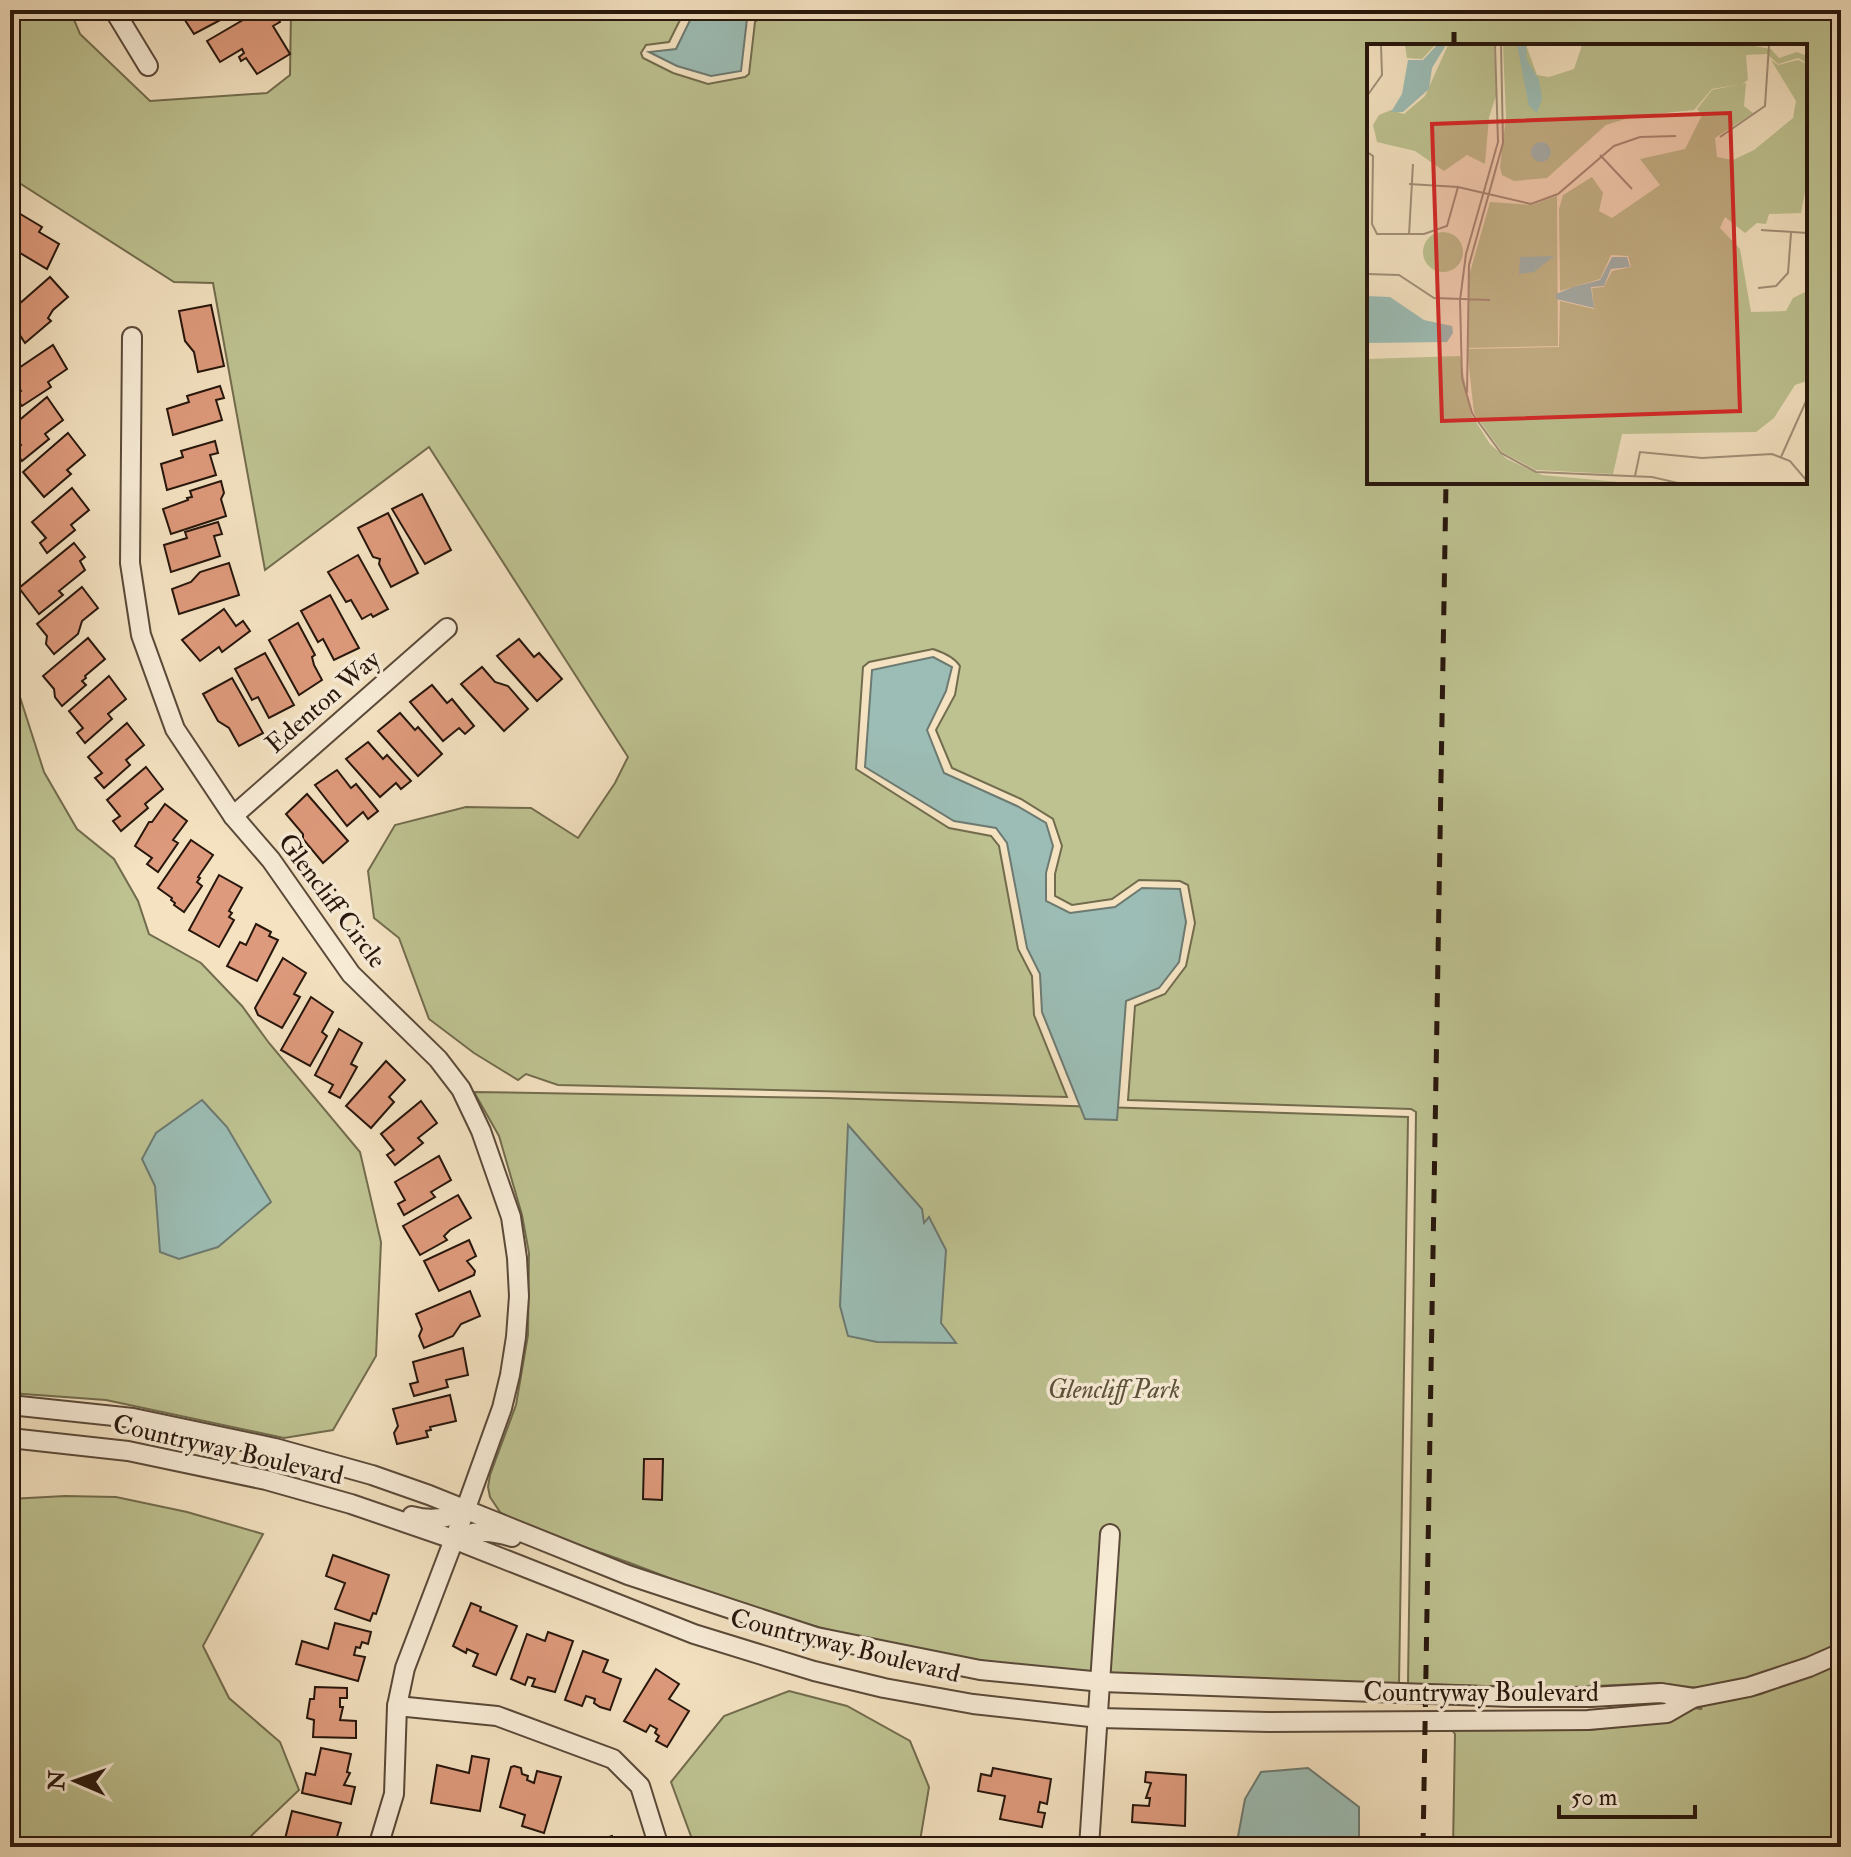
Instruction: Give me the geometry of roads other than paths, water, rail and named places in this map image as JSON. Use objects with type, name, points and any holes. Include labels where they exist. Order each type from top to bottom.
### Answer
[{"type":"street","points":[[114,10],[148,66]]},
{"type":"street","name":"Glencliff Circle","points":[[132,337],[130,563],[141,635],[175,729],[233,816],[271,860],[351,974],[438,1059],[453,1079],[481,1131],[511,1217],[519,1296],[516,1337],[502,1408],[466,1508],[462,1536],[442,1569],[405,1668],[397,1706],[394,1794],[378,1847]]},
{"type":"street","name":"Edenton Way","points":[[233,816],[447,628]]},
{"type":"street","name":"Countryway Boulevard","points":[[10,1405],[133,1418],[275,1448],[372,1475],[466,1508],[657,1585],[816,1637],[994,1672],[1102,1682],[1512,1697],[1661,1693],[1693,1698]]},
{"type":"street","name":"Countryway Boulevard","points":[[10,1438],[128,1451],[266,1480],[418,1527],[462,1536],[488,1553],[694,1634],[803,1668],[884,1688],[973,1704],[1099,1718],[1269,1722],[1588,1720],[1667,1713],[1693,1698],[1749,1687],[1841,1653]]},
{"type":"street","points":[[429,1495],[445,1496],[461,1492],[478,1473]]},
{"type":"street","points":[[478,1473],[482,1504],[503,1523]]},
{"type":"street","points":[[266,1480],[287,1479],[328,1488],[419,1518],[449,1518],[466,1508]]},
{"type":"street","points":[[429,1495],[462,1536],[497,1532],[628,1583],[657,1585]]},
{"type":"street","points":[[418,1527],[434,1540],[442,1569]]},
{"type":"street","points":[[1089,1847],[1110,1534]]},
{"type":"street","points":[[442,1569],[450,1558],[462,1552],[488,1553]]},
{"type":"street","points":[[397,1706],[497,1716],[613,1759],[640,1786],[659,1847]]},
{"type":"water","points":[[695,10],[756,10],[747,19],[741,71],[711,76],[677,66],[649,52],[676,49]]},
{"type":"water","points":[[933,657],[952,667],[946,691],[927,730],[944,773],[1017,806],[1046,823],[1053,846],[1046,873],[1046,901],[1070,913],[1115,907],[1142,888],[1180,889],[1186,922],[1179,962],[1159,988],[1126,1001],[1117,1120],[1085,1119],[1042,1012],[1040,974],[1027,948],[1007,843],[996,828],[954,821],[865,767],[872,670]]},
{"type":"water","points":[[202,1100],[227,1127],[271,1202],[218,1247],[179,1259],[160,1252],[155,1186],[142,1159],[156,1133]]},
{"type":"water","points":[[848,1125],[922,1209],[924,1223],[929,1217],[946,1250],[941,1323],[956,1343],[877,1342],[848,1336],[840,1306]]},
{"type":"water","points":[[1308,1768],[1359,1807],[1359,1847],[1236,1847],[1245,1799],[1261,1772]]},
{"type":"railway","points":[[1454,10],[1454,44]]},
{"type":"railway","points":[[1423,1847],[1446,484]]},
{"type":"park label","name":"Glencliff Park","points":[[1114,1390]]}]
